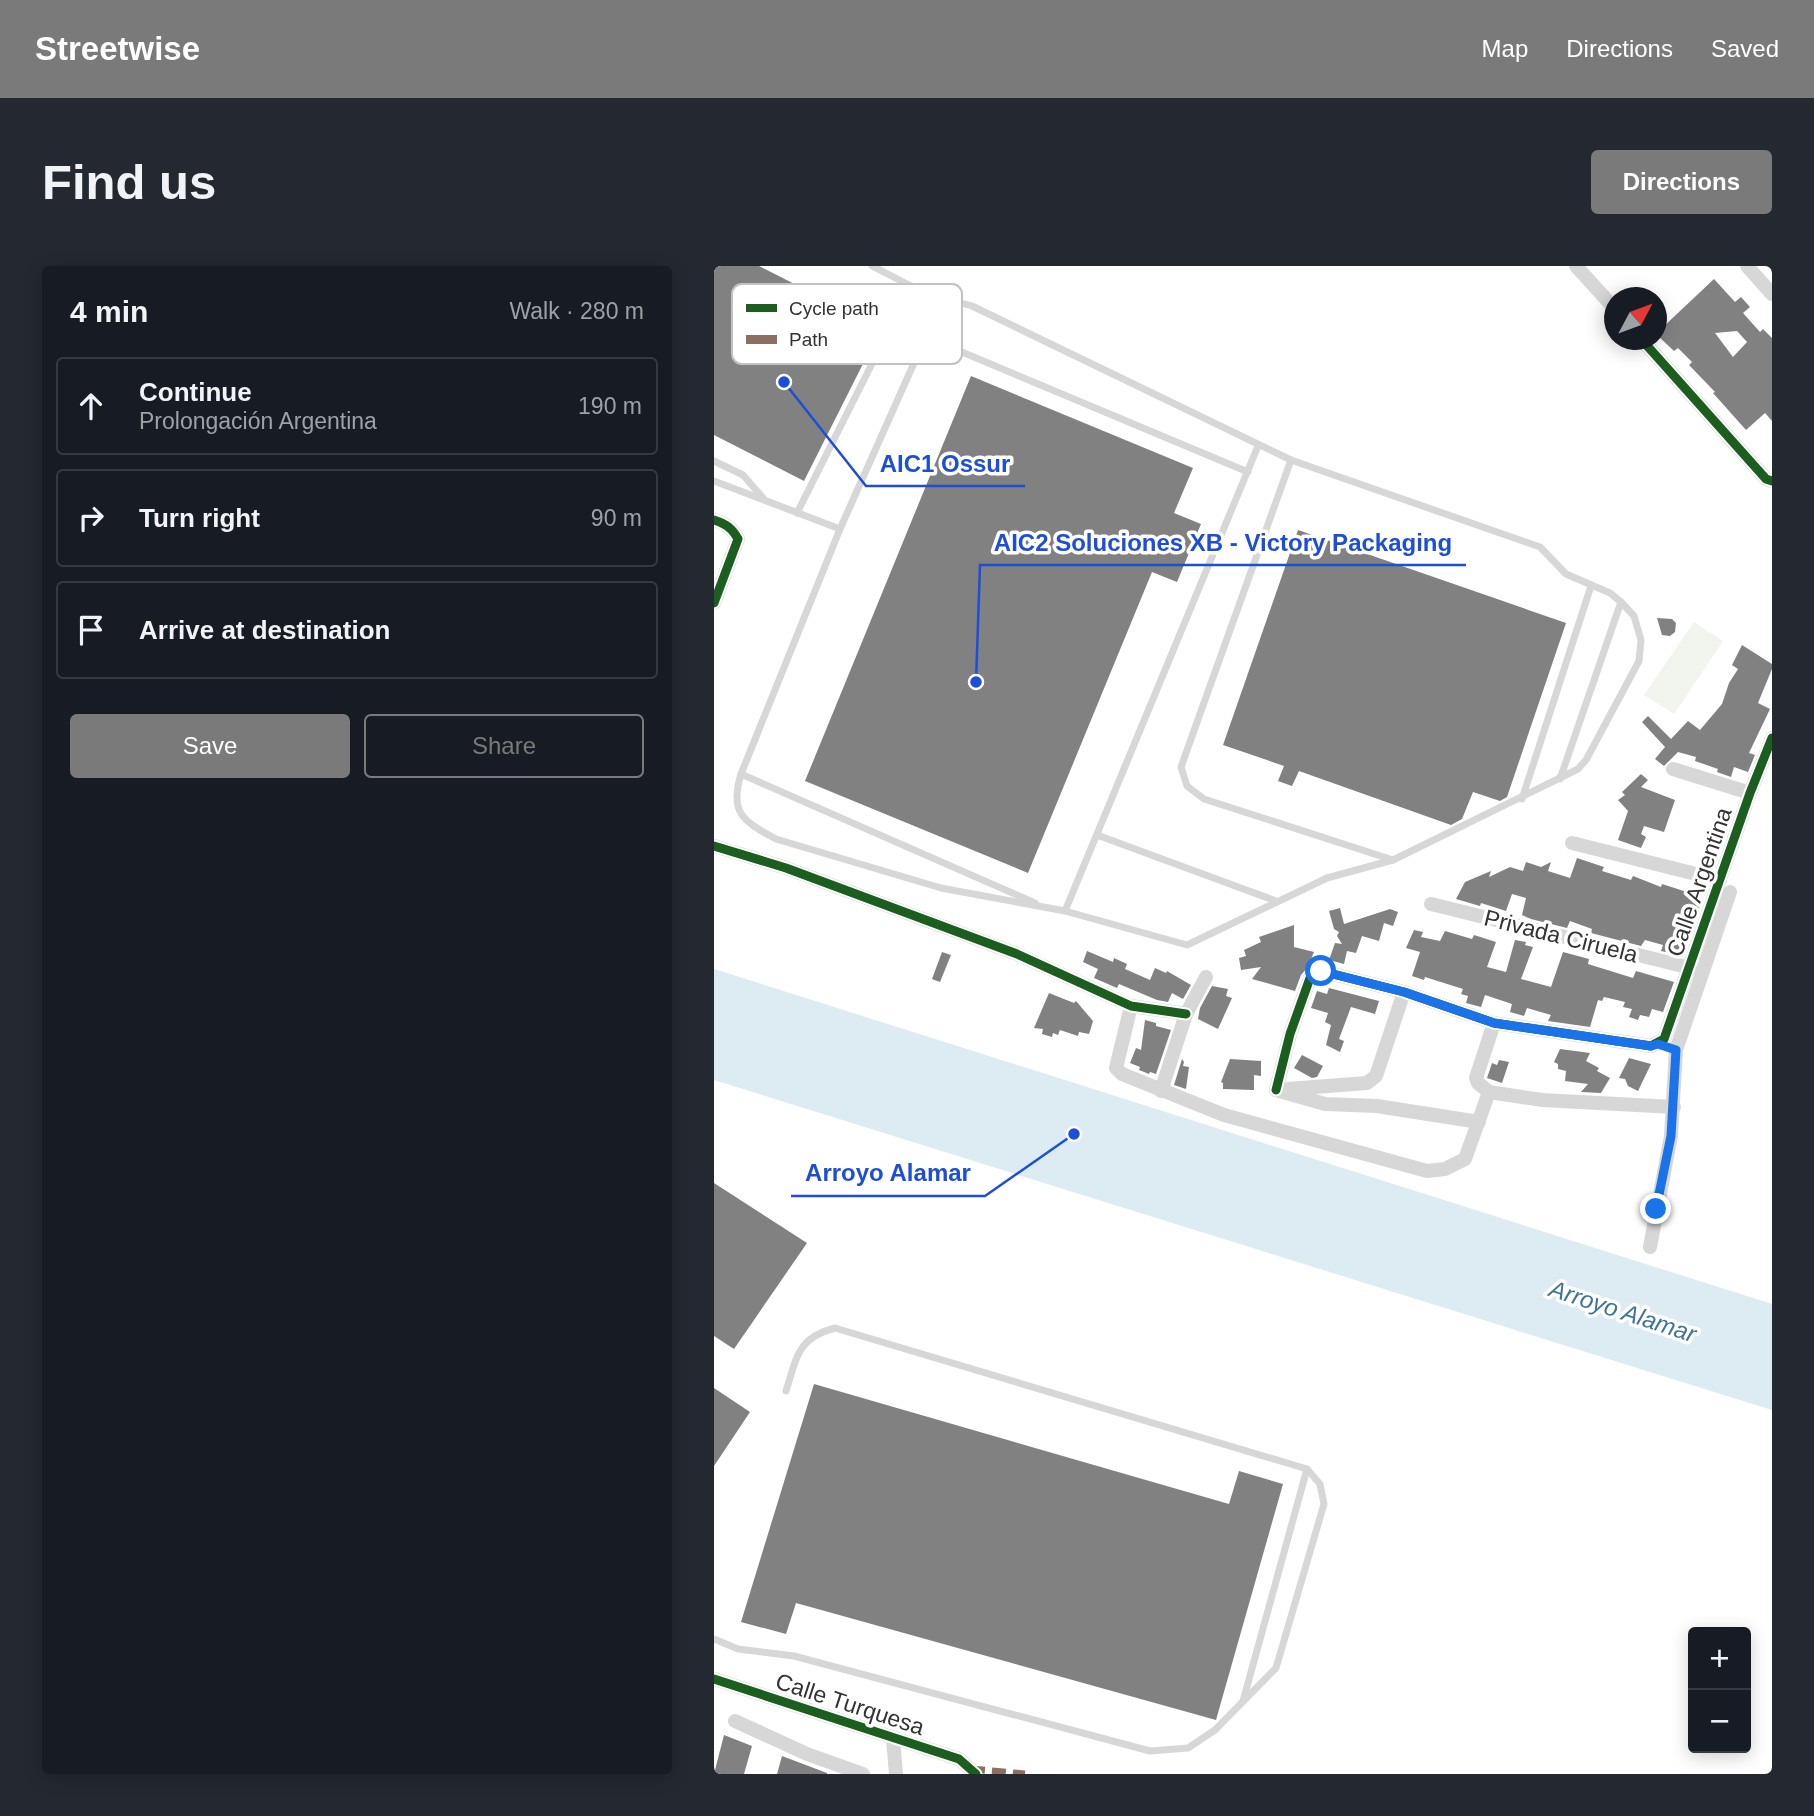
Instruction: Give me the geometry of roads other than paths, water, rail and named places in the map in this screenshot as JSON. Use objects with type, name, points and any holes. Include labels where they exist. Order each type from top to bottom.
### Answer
[{"type":"street","points":[[1576,266],[1604,297]]},
{"type":"street","points":[[1747,266],[1772,294]]},
{"type":"street","points":[[1651,350],[1766,479],[1772,481]]},
{"type":"street","points":[[714,520],[726,524],[738,539],[714,603]]},
{"type":"street","name":"Calle Argentina","points":[[1661,1041],[1690,968],[1750,793],[1771,744]]},
{"type":"street","points":[[1673,769],[1750,793]]},
{"type":"street","points":[[1572,843],[1720,880]]},
{"type":"street","points":[[714,846],[786,868],[1017,954],[1130,1006],[1186,1014]]},
{"type":"street","points":[[1650,1247],[1674,1107],[1676,1050],[1730,892]]},
{"type":"street","name":"Privada Ciruela","points":[[1430,904],[1690,968]]},
{"type":"street","points":[[1276,1090],[1290,1034],[1310,978],[1321,971],[1404,992],[1494,1023],[1651,1046],[1661,1041],[1676,1050]]},
{"type":"street","points":[[1161,1091],[1186,1014],[1206,976]]},
{"type":"street","points":[[1276,1090],[1367,1083],[1376,1076],[1404,992]]},
{"type":"street","points":[[1130,1006],[1116,1068],[1122,1074],[1224,1115],[1427,1171],[1445,1169],[1465,1159],[1479,1122],[1483,1087]]},
{"type":"street","points":[[1494,1023],[1476,1078],[1483,1087],[1542,1101],[1674,1107]]},
{"type":"street","points":[[1276,1090],[1325,1104],[1377,1106],[1479,1122]]},
{"type":"street","name":"Calle Turquesa","points":[[714,1679],[959,1759],[974,1771]]},
{"type":"street","points":[[735,1721],[807,1754],[863,1774]]},
{"type":"street","points":[[893,1739],[896,1774]]},
{"type":"lane","points":[[872,266],[907,284]]},
{"type":"lane","points":[[914,364],[841,529],[741,774],[735,793],[736,804],[753,827],[776,839],[941,888],[1065,911],[1187,945],[1326,877],[1392,860],[1522,799],[1578,769],[1586,760],[1639,661],[1641,640],[1634,616],[1610,593],[1566,574],[1540,547],[1291,460],[962,303]]},
{"type":"lane","points":[[962,352],[1248,472]]},
{"type":"lane","points":[[797,513],[872,364]]},
{"type":"lane","points":[[1065,911],[1258,446]]},
{"type":"lane","points":[[1291,460],[1181,767],[1187,786],[1204,799],[1392,860]]},
{"type":"lane","points":[[714,461],[743,475],[765,500]]},
{"type":"lane","points":[[714,481],[841,529]]},
{"type":"lane","points":[[1522,799],[1591,586]]},
{"type":"lane","points":[[1560,779],[1621,602]]},
{"type":"lane","points":[[741,774],[1047,908]]},
{"type":"lane","points":[[1097,835],[1276,901]]},
{"type":"lane","points":[[714,1639],[738,1649],[794,1656],[1150,1751],[1188,1748],[1215,1730],[1276,1668],[1324,1504],[1320,1484],[1307,1469],[835,1328],[817,1333],[800,1349],[786,1391]]},
{"type":"lane","points":[[1242,1704],[1307,1469]]},
{"type":"water","points":[[714,969],[1772,1304],[1772,1410],[714,1080]]},
{"type":"place","name":"AIC1 Ossur","points":[[784,382]]},
{"type":"place","name":"AIC2 Soluciones XB - Victory Packaging","points":[[976,682]]},
{"type":"place","name":"Arroyo Alamar","points":[[1074,1134]]}]
